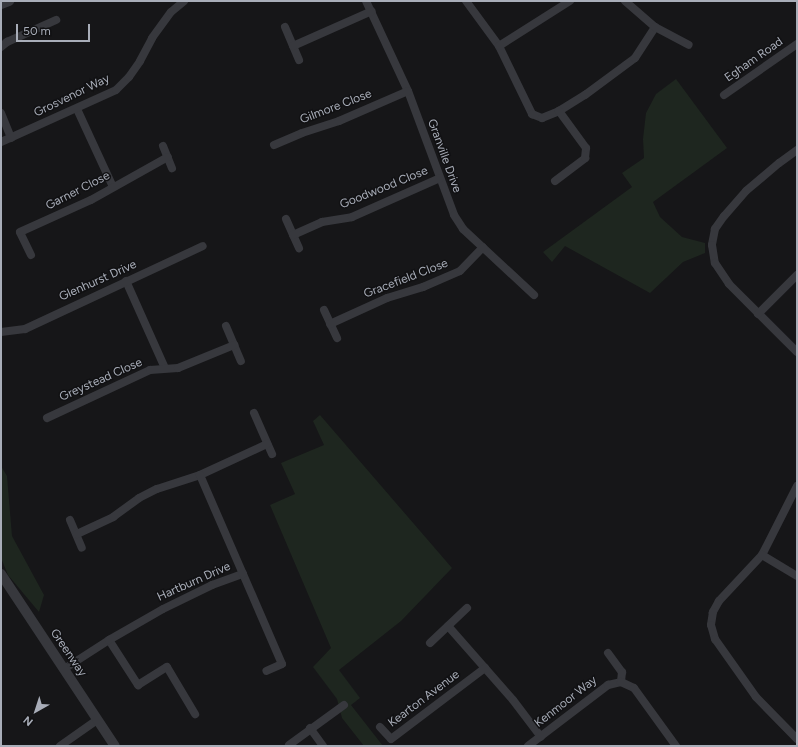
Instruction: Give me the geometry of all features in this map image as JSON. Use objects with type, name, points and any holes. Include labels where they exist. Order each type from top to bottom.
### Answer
[{"type":"street","points":[[1,4],[9,1]]},
{"type":"street","name":"Grosvenor Way","points":[[1,142],[77,109],[116,90],[129,77],[140,62],[152,38],[171,12],[184,1]]},
{"type":"street","name":"Granville Drive","points":[[366,1],[372,11],[408,91],[454,215],[463,229],[534,294]]},
{"type":"street","points":[[466,1],[499,46],[532,114],[542,118],[559,111],[585,95],[635,58],[656,27]]},
{"type":"street","points":[[499,46],[570,1]]},
{"type":"street","points":[[625,1],[656,27],[689,45]]},
{"type":"street","points":[[293,46],[372,11]]},
{"type":"street","points":[[1,47],[7,42],[56,20]]},
{"type":"street","points":[[285,28],[299,60]]},
{"type":"street","name":"Egham Road","points":[[724,95],[797,44]]},
{"type":"street","name":"Gilmore Close","points":[[274,145],[302,133],[339,121],[408,91]]},
{"type":"street","points":[[77,109],[113,187]]},
{"type":"street","points":[[555,181],[585,158],[586,148],[559,111]]},
{"type":"street","points":[[1,113],[12,138]]},
{"type":"street","points":[[163,146],[172,168]]},
{"type":"street","points":[[797,150],[779,162],[746,192],[724,216],[715,229],[712,245],[715,263],[729,284],[797,352]]},
{"type":"street","name":"Garner Close","points":[[30,255],[20,232],[91,200],[168,157]]},
{"type":"street","name":"Goodwood Close","points":[[293,236],[322,222],[352,217],[440,178]]},
{"type":"street","points":[[286,219],[299,248]]},
{"type":"street","name":"Glenhurst Drive","points":[[1,332],[25,329],[203,246]]},
{"type":"street","name":"Gracefield Close","points":[[330,324],[386,298],[423,287],[460,271],[483,247]]},
{"type":"street","points":[[758,314],[797,275]]},
{"type":"street","points":[[126,282],[165,368]]},
{"type":"street","points":[[324,310],[337,338]]},
{"type":"street","points":[[226,326],[241,361]]},
{"type":"street","name":"Greystead Close","points":[[47,418],[150,370],[178,368],[234,345]]},
{"type":"street","points":[[254,414],[272,454]]},
{"type":"street","points":[[77,534],[112,517],[139,498],[156,489],[200,475],[267,444]]},
{"type":"street","name":"Hartburn Drive","points":[[64,670],[109,640],[163,609],[212,585],[242,574],[200,475]]},
{"type":"street","points":[[797,486],[762,555],[719,601],[713,612],[710,625],[715,639],[756,697],[797,739]]},
{"type":"street","points":[[70,520],[82,548]]},
{"type":"street","points":[[762,555],[797,576]]},
{"type":"street","name":"Greenway","points":[[1,574],[115,746]]},
{"type":"street","points":[[242,574],[282,664],[266,671]]},
{"type":"street","points":[[430,643],[467,608]]},
{"type":"street","points":[[448,626],[514,700],[541,737]]},
{"type":"street","points":[[109,640],[138,685],[167,667],[195,714]]},
{"type":"street","points":[[608,653],[622,672],[620,682],[634,688],[676,746]]},
{"type":"street","name":"Kearton Avenue","points":[[380,726],[391,739],[485,668]]},
{"type":"street","name":"Kenmoor Way","points":[[528,746],[608,685],[620,682]]},
{"type":"street","points":[[289,745],[344,704]]},
{"type":"street","points":[[60,746],[97,720]]},
{"type":"street","points":[[310,728],[323,746]]},
{"type":"shaded area","points":[[676,79],[727,148],[653,202],[660,217],[682,237],[705,243],[705,253],[683,262],[650,293],[565,246],[552,262],[543,252],[632,187],[622,173],[644,158],[643,139],[646,113],[656,94]]},
{"type":"shaded area","points":[[320,415],[452,568],[401,621],[339,670],[360,698],[351,705],[383,746],[364,746],[342,718],[337,699],[313,667],[331,648],[270,505],[295,494],[281,463],[324,445],[313,421]]},
{"type":"shaded area","points":[[1,466],[7,476],[12,536],[44,595],[39,612],[8,575],[1,558]]}]
